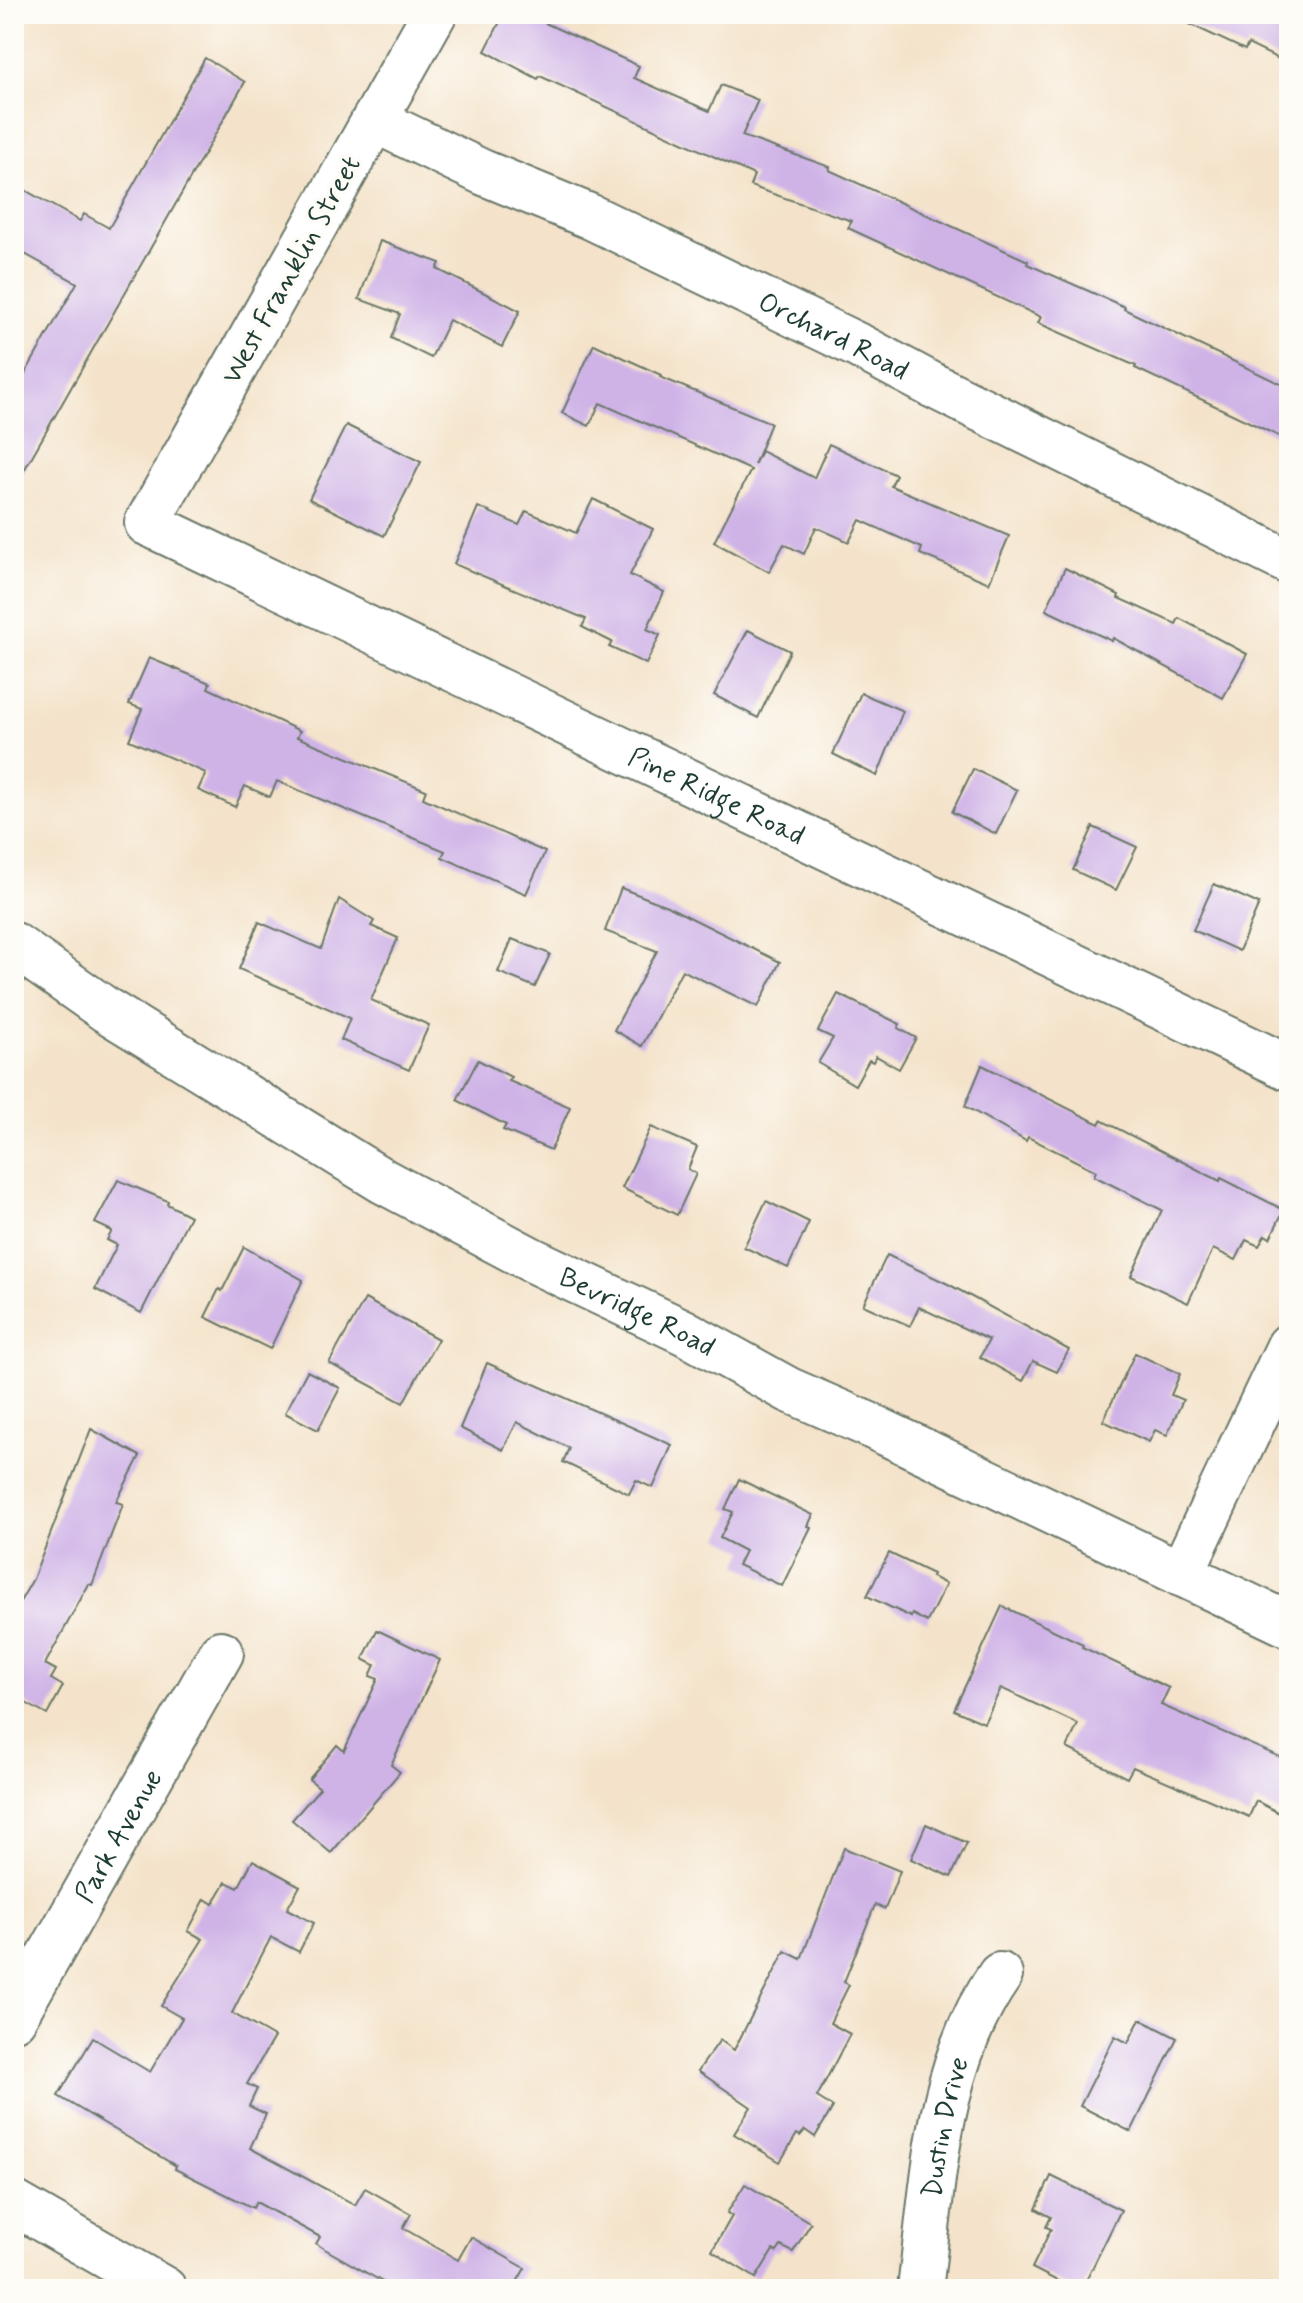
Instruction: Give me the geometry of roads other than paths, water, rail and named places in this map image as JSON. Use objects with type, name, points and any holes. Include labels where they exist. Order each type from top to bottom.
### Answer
[{"type":"street","name":"West Franklin Street","points":[[147,523],[434,14]]},
{"type":"street","name":"Orchard Road","points":[[374,120],[482,172],[589,216],[830,332],[1289,562]]},
{"type":"street","name":"Pine Ridge Road","points":[[147,523],[1289,1068]]},
{"type":"street","name":"Bevridge Road","points":[[14,945],[106,1010],[383,1181],[532,1260],[684,1332],[789,1390],[1289,1625]]},
{"type":"street","points":[[1181,1574],[1289,1346]]},
{"type":"street","name":"Park Avenue","points":[[14,2018],[221,1653]]},
{"type":"street","name":"Dustin Drive","points":[[920,2289],[942,2117],[963,2039],[983,1999],[1000,1975]]},
{"type":"street","points":[[14,2203],[164,2289]]}]
